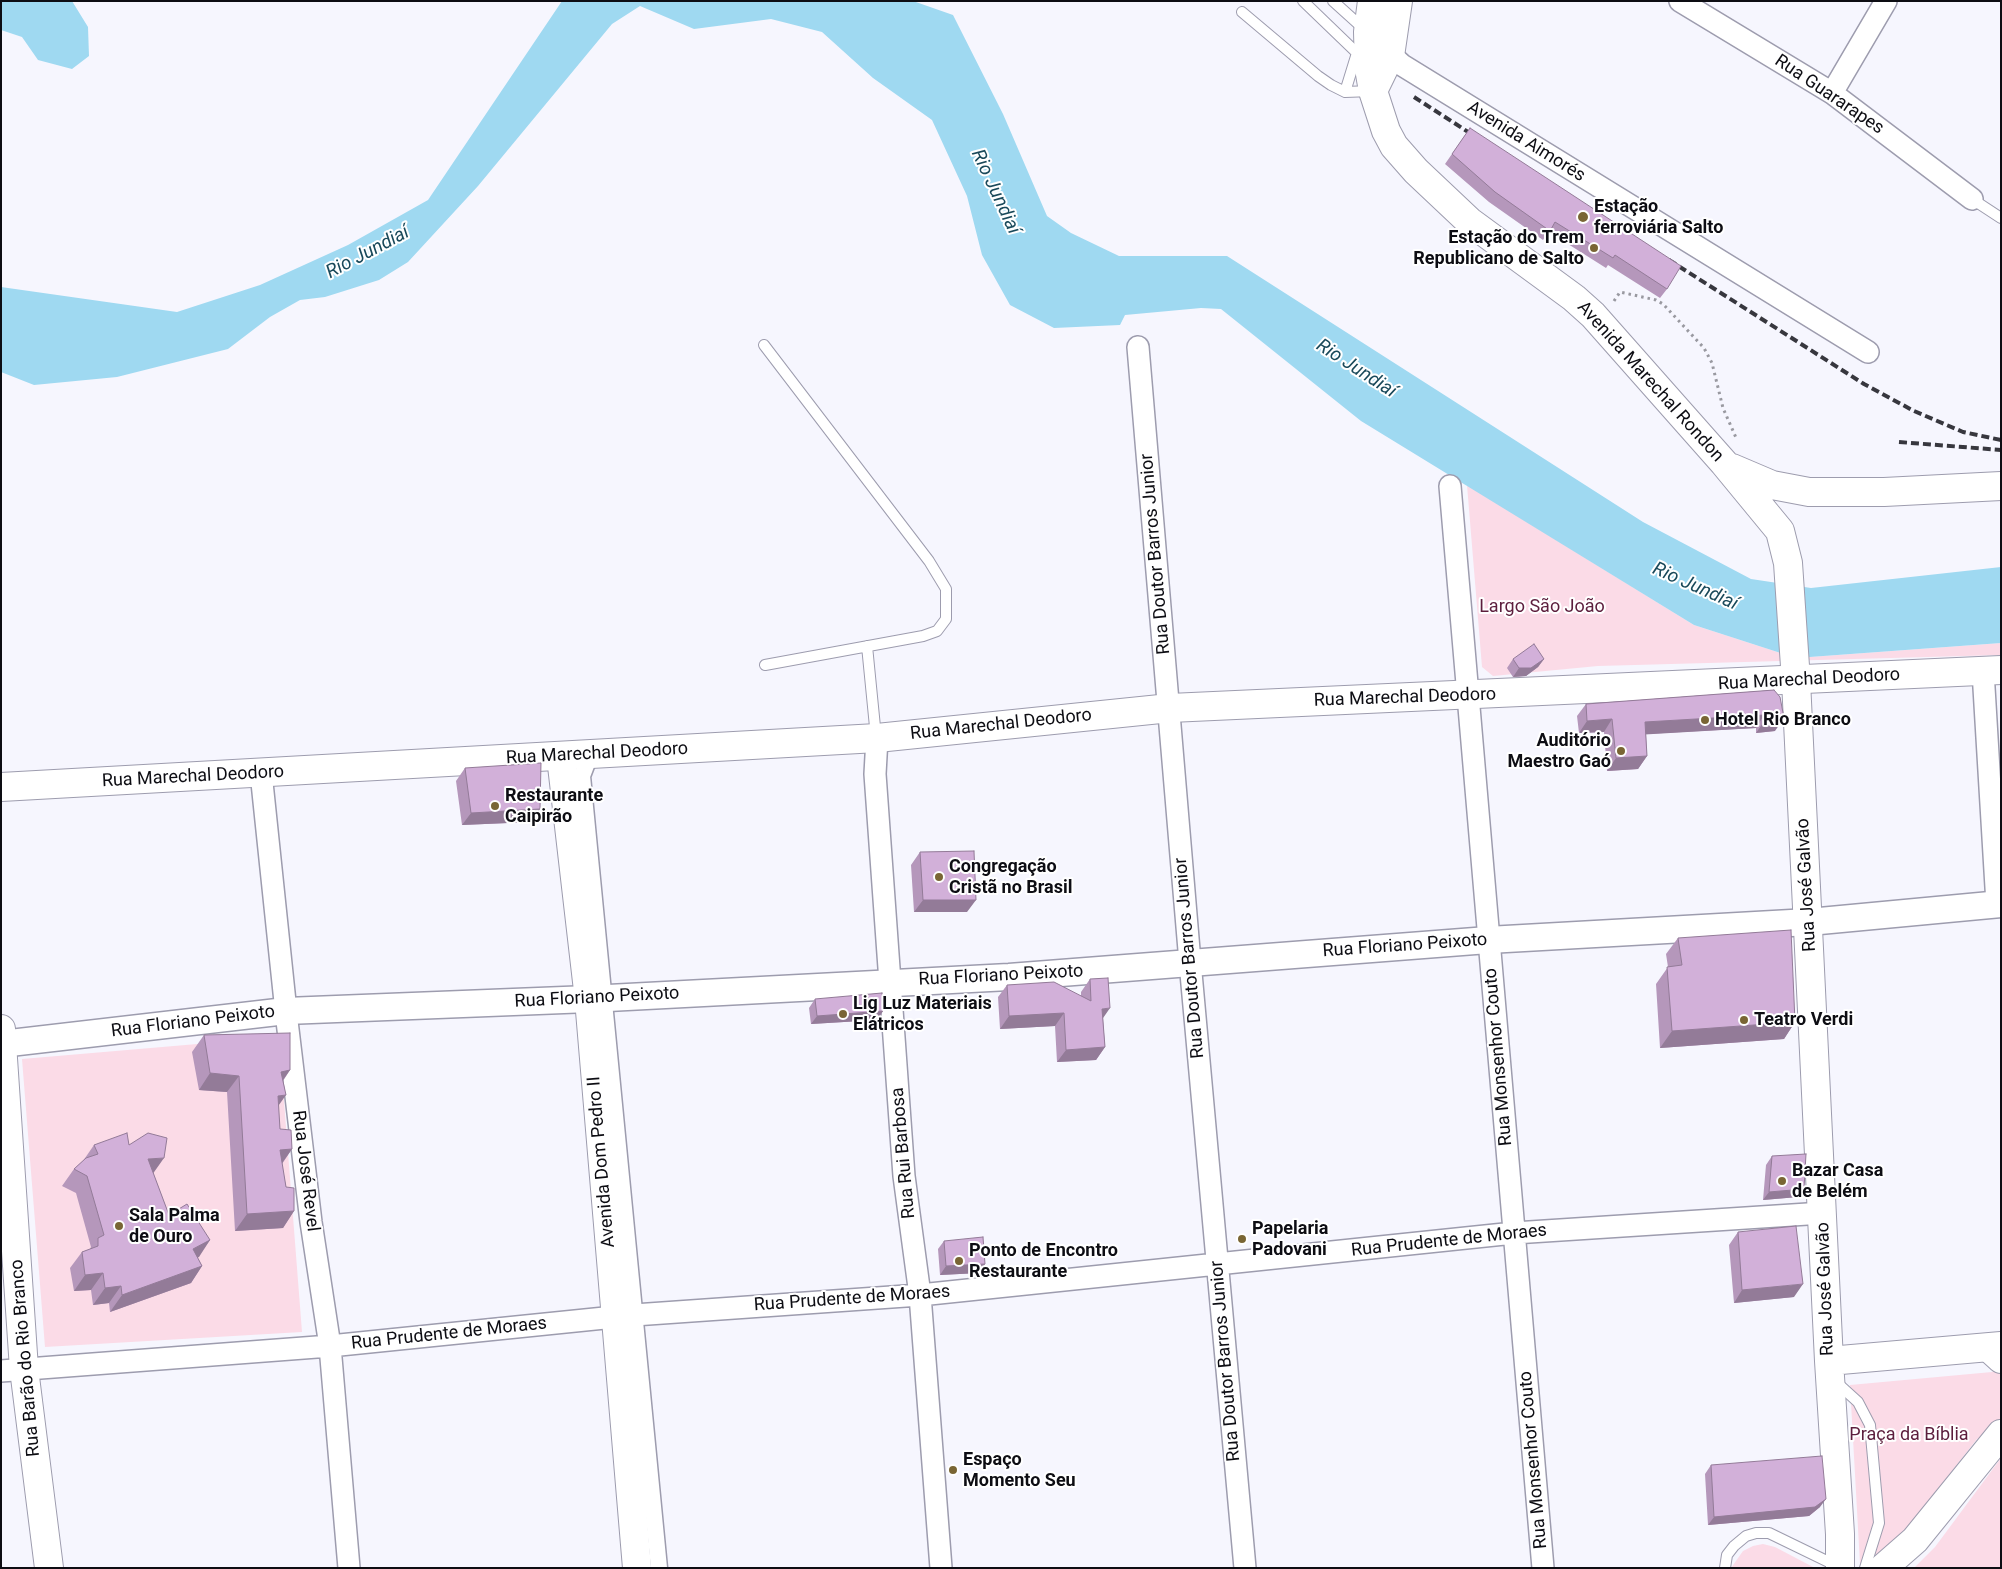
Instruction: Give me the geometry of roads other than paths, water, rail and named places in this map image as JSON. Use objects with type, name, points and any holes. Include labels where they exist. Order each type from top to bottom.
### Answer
[{"type":"main road","name":"Avenida Marechal Rondon","points":[[1372,1],[1368,32],[1369,68],[1373,91],[1386,131],[1394,146],[1416,171],[1469,221],[1574,298],[1593,315],[1732,455],[1780,531],[1788,563],[1796,674]]},
{"type":"main road","points":[[1373,91],[1390,56],[1398,1]]},
{"type":"main road","points":[[1732,455],[1745,475],[1772,485],[1809,492],[1884,492],[2001,486]]},
{"type":"main road","points":[[1780,531],[1791,509],[1809,492]]},
{"type":"main road","name":"Rua Marechal Deodoro","points":[[1,787],[876,738],[1170,708],[1468,695],[1796,674],[1992,670]]},
{"type":"main road","name":"Rua José Galvão","points":[[1796,674],[1829,1369],[1840,1534],[1840,1568]]},
{"type":"main road","name":"Avenida Dom Pedro II","points":[[561,757],[596,998],[625,1316],[637,1568]]},
{"type":"main road","name":"Rua Barão do Rio Branco","points":[[2,1039],[13,1370],[49,1568]]},
{"type":"main road","points":[[1829,1369],[1997,1351]]},
{"type":"main road","points":[[1883,1568],[1915,1540],[2001,1434]]},
{"type":"street","name":"Rua Guararapes","points":[[1680,1],[1832,93],[1972,199]]},
{"type":"street","points":[[1832,93],[1886,1]]},
{"type":"street","name":"Avenida Aimorés","points":[[1368,32],[1390,56],[1868,352]]},
{"type":"street","name":"Rua Doutor Barros Junior","points":[[1138,348],[1170,708],[1190,962],[1245,1568]]},
{"type":"street","name":"Rua Monsenhor Couto","points":[[1450,486],[1543,1568]]},
{"type":"street","points":[[1992,670],[1999,904]]},
{"type":"street","name":"Rua Rui Barbosa","points":[[876,738],[875,774],[904,1176],[920,1295],[940,1568]]},
{"type":"street","points":[[590,755],[582,776],[596,998]]},
{"type":"street","name":"Rua José Revel","points":[[261,773],[311,1222],[330,1346],[349,1568]]},
{"type":"street","name":"Rua Floriano Peixoto","points":[[2,1039],[286,1011],[1009,978],[1190,962],[1488,940],[1808,922],[1999,904]]},
{"type":"street","name":"Rua Prudente de Moraes","points":[[13,1370],[330,1346],[625,1316],[920,1295],[1514,1233],[1822,1213]]},
{"type":"street","points":[[625,1316],[660,1568]]},
{"type":"lane","points":[[1303,1],[1357,53],[1345,92]]},
{"type":"lane","points":[[1333,1],[1368,32]]},
{"type":"lane","points":[[1242,12],[1318,76],[1345,92],[1373,91]]},
{"type":"lane","points":[[1972,199],[2001,218]]},
{"type":"lane","points":[[764,345],[930,562],[946,589],[946,619],[936,632],[765,665]]},
{"type":"lane","points":[[867,646],[876,738]]},
{"type":"lane","points":[[1829,1369],[1858,1402],[1870,1425],[1879,1523],[1865,1568]]},
{"type":"lane","points":[[1725,1568],[1726,1555],[1746,1536],[1756,1533],[1768,1533],[1840,1568]]},
{"type":"water","points":[[1,1],[72,1],[88,27],[89,56],[72,69],[38,60],[22,37],[1,30]]},
{"type":"water","name":"Rio Jundiaí","points":[[562,1],[913,1],[953,15],[1003,114],[1047,216],[1071,233],[1119,256],[1227,256],[1643,522],[1751,579],[1811,588],[2001,567],[2001,643],[1796,658],[1694,625],[1361,421],[1221,309],[1201,308],[1125,315],[1120,325],[1054,328],[1010,305],[982,255],[967,196],[932,120],[873,78],[822,32],[771,19],[694,29],[640,6],[612,24],[478,186],[408,262],[379,280],[325,297],[300,300],[270,317],[228,349],[117,377],[34,385],[1,372],[1,287],[177,312],[260,285],[348,245],[428,200]]},
{"type":"railway","points":[[1414,97],[1479,139]]},
{"type":"railway","points":[[1669,260],[1864,384],[1914,411],[1963,432],[2001,440]]},
{"type":"railway","points":[[1899,442],[2001,450]]},
{"type":"place","name":"Estação ferroviária Salto","points":[[1583,217]]},
{"type":"place","name":"Estação do Trem Republicano de Salto","points":[[1594,248]]},
{"type":"place","name":"Hotel Rio Branco","points":[[1705,720]]},
{"type":"place","name":"Auditório Maestro Gaó","points":[[1621,751]]},
{"type":"place","name":"Restaurante Caipirão","points":[[495,806]]},
{"type":"place","name":"Congregação Cristã no Brasil","points":[[939,877]]},
{"type":"place","name":"Lig Luz Materiais Elátricos","points":[[843,1014]]},
{"type":"place","name":"Teatro Verdi","points":[[1744,1020]]},
{"type":"place","name":"Bazar Casa de Belém","points":[[1782,1181]]},
{"type":"place","name":"Sala Palma de Ouro","points":[[119,1226]]},
{"type":"place","name":"Papelaria Padovani","points":[[1242,1239]]},
{"type":"place","name":"Ponto de Encontro Restaurante","points":[[959,1261]]},
{"type":"place","name":"Espaço Momento Seu","points":[[953,1470]]},
{"type":"park label","name":"Largo São João","points":[[1542,607]]},
{"type":"park label","name":"Praça da Bíblia","points":[[1909,1435]]}]
